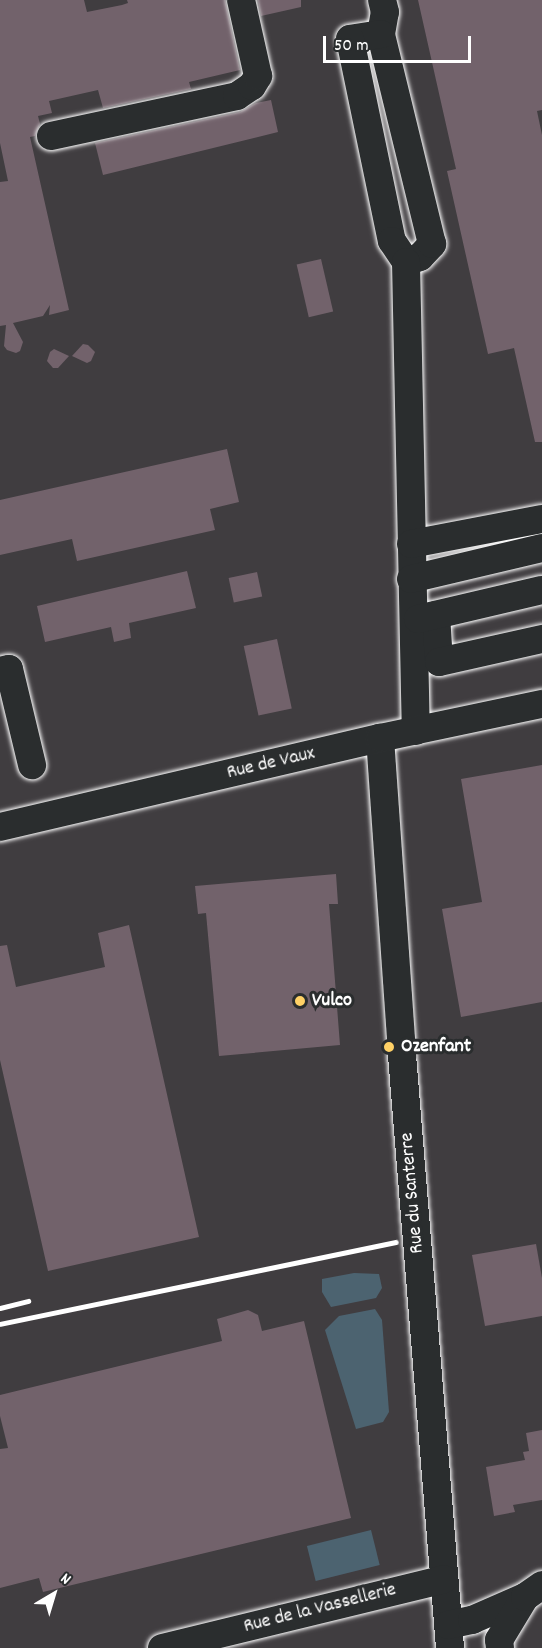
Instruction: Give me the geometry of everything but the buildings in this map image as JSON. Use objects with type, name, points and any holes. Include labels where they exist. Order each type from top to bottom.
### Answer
[{"type":"street","points":[[51,136],[237,96],[252,86],[258,76],[241,0]]},
{"type":"street","points":[[382,0],[385,12],[381,34],[350,39],[393,241],[406,262],[411,579],[439,662],[542,639]]},
{"type":"street","points":[[411,544],[542,519]]},
{"type":"street","points":[[411,579],[542,548]]},
{"type":"street","points":[[424,618],[542,590]]},
{"type":"street","points":[[416,731],[424,618]]},
{"type":"street","points":[[0,671],[9,669],[32,765]]},
{"type":"street","name":"Rue de Vaux","points":[[0,826],[380,738],[542,704]]},
{"type":"street","name":"Rue du Santerre","points":[[380,738],[402,1055],[449,1636]]},
{"type":"street","name":"Rue de la Vassellerie","points":[[162,1648],[444,1579]]},
{"type":"street","points":[[449,1636],[472,1620],[534,1591]]},
{"type":"street","points":[[500,1648],[499,1640],[534,1591]]},
{"type":"shaded area","points":[[0,0],[542,0],[542,1648],[0,1648]]},
{"type":"water","points":[[354,1273],[379,1274],[382,1288],[376,1298],[331,1307],[322,1292],[322,1279]]},
{"type":"water","points":[[375,1309],[382,1320],[389,1412],[383,1422],[356,1429],[325,1330],[339,1316]]},
{"type":"water","points":[[371,1530],[380,1565],[316,1581],[307,1546]]},
{"type":"railway","points":[[0,1324],[396,1242]]},
{"type":"railway","points":[[0,1308],[28,1301]]},
{"type":"place","name":"Vulco","points":[[300,1001]]},
{"type":"place","name":"Ozenfant","points":[[389,1047]]}]
